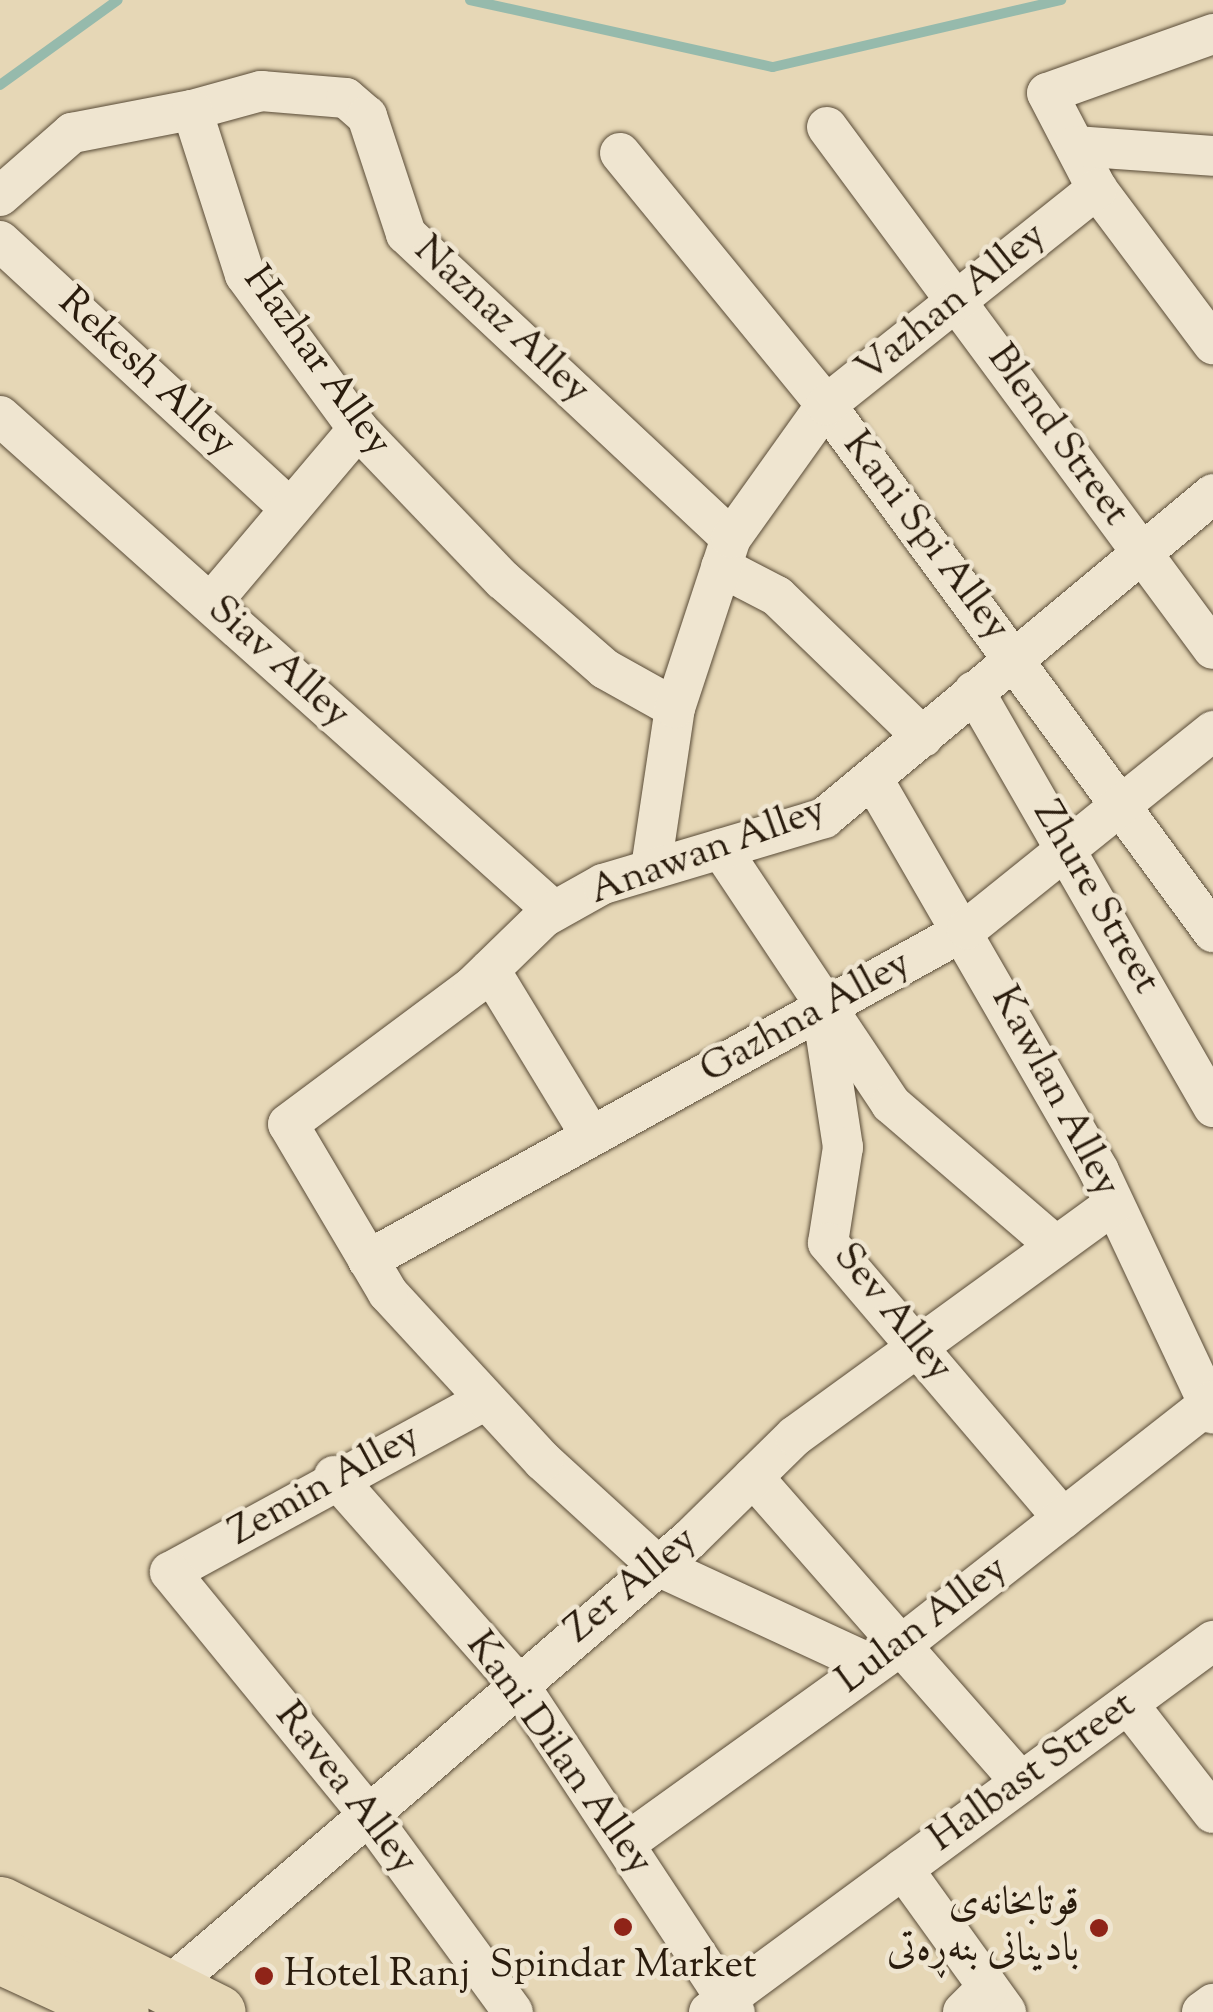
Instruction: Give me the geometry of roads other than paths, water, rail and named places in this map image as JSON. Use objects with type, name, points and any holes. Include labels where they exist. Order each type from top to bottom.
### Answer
[{"type":"main road","points":[[0,1904],[144,2000]]},
{"type":"main road","points":[[0,1956],[144,2000],[218,2012]]},
{"type":"street","points":[[1213,34],[1047,93],[1097,189],[1213,344]]},
{"type":"street","name":"Naznaz Alley","points":[[192,110],[261,91],[346,98],[367,116],[406,234],[726,553],[777,596],[923,737]]},
{"type":"street","points":[[0,196],[72,133],[192,110]]},
{"type":"street","name":"Hazhar Alley","points":[[192,110],[245,275],[358,429],[503,580],[605,669],[674,708]]},
{"type":"street","name":"Blend Street","points":[[827,128],[1213,650]]},
{"type":"street","points":[[1075,146],[1213,156]]},
{"type":"street","name":"Kani Spi Alley","points":[[620,153],[826,406],[1017,659],[1116,808],[1213,932]]},
{"type":"street","name":"Vazhan Alley","points":[[651,868],[674,708],[726,553],[826,406],[1097,189]]},
{"type":"street","name":"Rekesh Alley","points":[[0,240],[290,509]]},
{"type":"street","name":"Siav Alley","points":[[0,416],[554,911]]},
{"type":"street","points":[[211,603],[358,429]]},
{"type":"street","name":"Anawan Alley","points":[[368,1260],[288,1124],[490,970],[554,911],[651,868],[824,818],[874,782],[974,690],[1017,659],[1213,494]]},
{"type":"street","name":"Zhure Street","points":[[974,690],[1213,1107]]},
{"type":"street","name":"Gazhna Alley","points":[[368,1260],[967,928],[1213,731]]},
{"type":"street","name":"Kawlan Alley","points":[[874,782],[967,928],[1114,1204],[1211,1406]]},
{"type":"street","points":[[721,849],[822,1010],[891,1104],[1055,1245]]},
{"type":"street","points":[[490,970],[591,1136]]},
{"type":"street","name":"Sev Alley","points":[[822,1010],[843,1147],[828,1243],[1064,1518]]},
{"type":"street","name":"Zer Alley","points":[[144,2000],[371,1818],[519,1684],[658,1566],[752,1477],[916,1346],[1114,1204]]},
{"type":"street","points":[[368,1260],[482,1402],[658,1566],[888,1654]]},
{"type":"street","name":"Zemin Alley","points":[[170,1572],[334,1476],[482,1402]]},
{"type":"street","name":"Lulan Alley","points":[[626,1843],[888,1654],[1211,1406]]},
{"type":"street","name":"Kani Dilan Alley","points":[[334,1476],[519,1684],[626,1843],[723,2008]]},
{"type":"street","points":[[752,1477],[888,1654],[1022,1782]]},
{"type":"street","name":"Ravea Alley","points":[[170,1572],[371,1818],[513,2012]]},
{"type":"street","name":"Halbast Street","points":[[723,2008],[1213,1642]]},
{"type":"street","points":[[1128,1704],[1213,1813]]},
{"type":"street","points":[[903,1870],[986,2004]]},
{"type":"street","points":[[1202,2012],[1213,2004]]},
{"type":"waterway","points":[[0,85],[118,0]]},
{"type":"waterway","points":[[470,0],[773,67],[1061,0]]},
{"type":"place","name":"Spindar Market","points":[[623,1927]]},
{"type":"place","name":"قوتابخانەی بادینانی بنەڕەتی","points":[[1099,1928]]},
{"type":"place","name":"Hotel Ranj","points":[[264,1976]]}]
